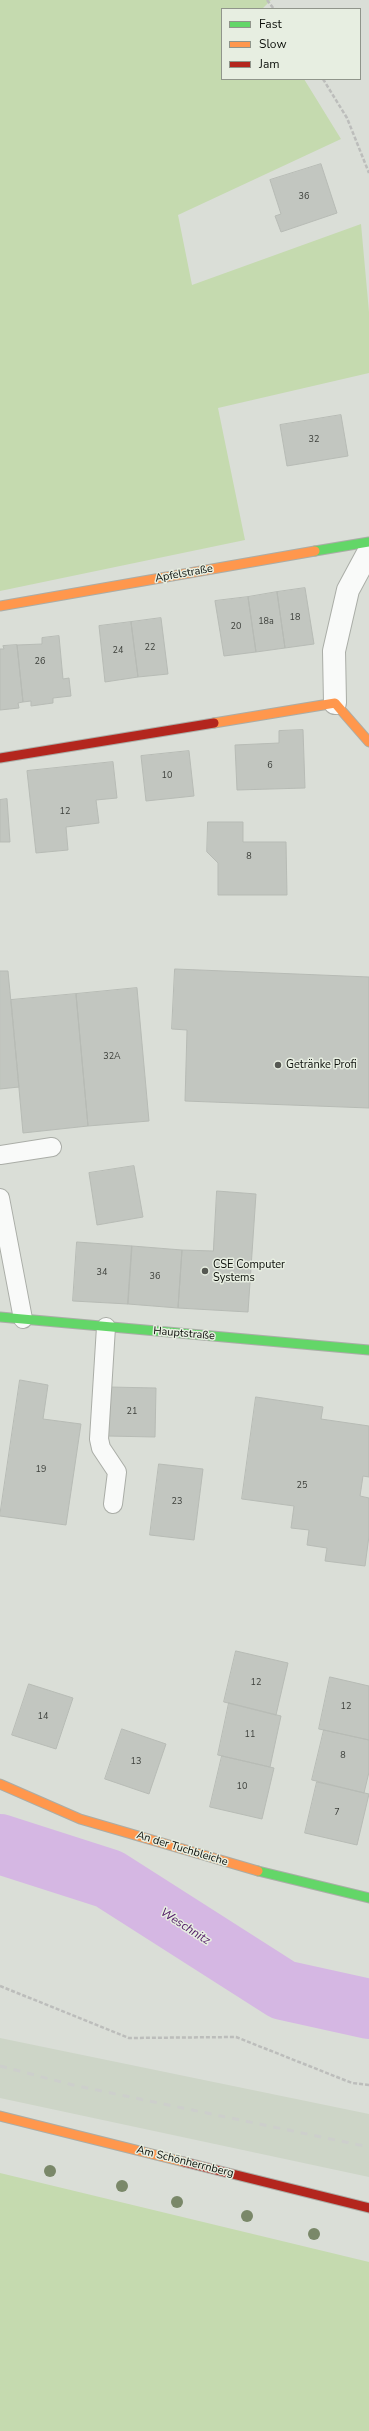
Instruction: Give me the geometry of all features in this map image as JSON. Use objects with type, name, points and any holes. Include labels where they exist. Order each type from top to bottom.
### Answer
[{"type":"street","name":"Apfelstraße","points":[[0,606],[369,542]]},
{"type":"street","points":[[369,552],[348,590],[336,643],[335,703],[369,742]]},
{"type":"street","points":[[0,758],[335,703]]},
{"type":"street","name":"Hauptstraße","points":[[0,1317],[369,1350]]},
{"type":"street","name":"An der Tuchbleiche","points":[[0,1784],[80,1819],[252,1870],[369,1898]]},
{"type":"street","name":"Am Schönherrnberg","points":[[0,2116],[369,2208]]},
{"type":"lane","points":[[0,1155],[52,1147]]},
{"type":"lane","points":[[0,1198],[23,1320]]},
{"type":"lane","points":[[106,1327],[99,1439],[103,1452],[117,1472],[113,1504]]},
{"type":"path","points":[[267,0],[273,8]]},
{"type":"path","points":[[324,80],[347,118],[369,173]]},
{"type":"path","points":[[0,1986],[129,2038],[236,2037],[352,2083],[369,2085]]},
{"type":"shaded area","points":[[0,2038],[369,2114],[369,2177],[0,2098]]},
{"type":"green space","points":[[0,0],[271,0],[263,8],[221,8],[221,80],[305,80],[341,139],[178,215],[192,285],[361,224],[369,312],[369,373],[218,408],[245,540],[0,591]]},
{"type":"green space","points":[[0,2173],[369,2262],[369,2431],[0,2431]]},
{"type":"building","points":[[321,164],[337,213],[281,232],[275,216],[281,214],[270,180]]},
{"type":"building","points":[[341,415],[348,456],[287,466],[280,425]]},
{"type":"building","points":[[305,588],[314,644],[285,648],[277,592]]},
{"type":"building","points":[[277,592],[285,648],[256,652],[248,597]]},
{"type":"building","points":[[248,597],[256,652],[224,656],[215,601]]},
{"type":"building","points":[[161,618],[168,674],[138,677],[131,622]]},
{"type":"building","points":[[131,622],[138,677],[105,682],[99,626]]},
{"type":"building","points":[[59,636],[63,679],[69,678],[71,696],[53,698],[53,703],[31,706],[31,701],[23,702],[17,645],[42,644],[42,638]]},
{"type":"building","points":[[17,645],[23,702],[18,703],[19,708],[0,710],[0,649],[4,649],[3,646]]},
{"type":"building","points":[[303,730],[305,788],[237,790],[235,745],[279,743],[279,731]]},
{"type":"building","points":[[189,751],[194,796],[146,801],[141,756]]},
{"type":"building","points":[[113,762],[117,798],[96,800],[99,823],[66,827],[68,850],[36,853],[27,771]]},
{"type":"building","points":[[7,799],[10,842],[0,842],[0,800]]},
{"type":"building","points":[[208,822],[243,822],[243,842],[286,842],[287,895],[218,895],[218,863],[207,852]]},
{"type":"building","name":"Getränke Profi","points":[[175,969],[369,977],[369,1108],[185,1101],[187,1030],[172,1029]]},
{"type":"building","points":[[0,971],[8,971],[19,1087],[0,1089]]},
{"type":"building","points":[[137,988],[149,1121],[88,1126],[76,994]]},
{"type":"building","points":[[76,994],[88,1126],[23,1133],[11,1000]]},
{"type":"building","points":[[134,1166],[143,1217],[97,1225],[89,1173]]},
{"type":"building","points":[[217,1191],[256,1194],[248,1312],[178,1308],[182,1250],[213,1251]]},
{"type":"building","points":[[77,1242],[132,1246],[128,1304],[73,1301]]},
{"type":"building","points":[[132,1246],[182,1250],[178,1308],[128,1304]]},
{"type":"building","points":[[20,1380],[48,1385],[43,1419],[81,1424],[66,1525],[0,1516]]},
{"type":"building","points":[[109,1387],[156,1388],[155,1437],[107,1436]]},
{"type":"building","points":[[256,1397],[323,1407],[321,1419],[369,1426],[369,1477],[363,1476],[360,1496],[369,1498],[369,1536],[365,1566],[325,1561],[327,1548],[307,1545],[309,1530],[291,1528],[294,1506],[242,1499]]},
{"type":"building","points":[[159,1464],[203,1469],[194,1540],[150,1535]]},
{"type":"building","points":[[236,1651],[288,1663],[276,1715],[224,1702]]},
{"type":"building","points":[[330,1677],[369,1686],[369,1740],[319,1729]]},
{"type":"building","points":[[29,1684],[73,1698],[56,1749],[12,1735]]},
{"type":"building","points":[[229,1703],[281,1716],[270,1767],[218,1755]]},
{"type":"building","points":[[122,1729],[166,1744],[149,1794],[105,1779]]},
{"type":"building","points":[[324,1730],[369,1740],[369,1772],[364,1793],[312,1780]]},
{"type":"building","points":[[222,1756],[274,1768],[262,1819],[210,1807]]},
{"type":"building","points":[[317,1782],[369,1794],[357,1845],[305,1833]]},
{"type":"waterway","name":"Weschnitz","points":[[0,1844],[109,1879],[283,1990],[369,2009]]},
{"type":"railway","points":[[0,2066],[73,2085],[369,2147]]},
{"type":"traffic: fast","points":[[315,551],[369,542]]},
{"type":"traffic: fast","points":[[0,1317],[369,1350]]},
{"type":"traffic: fast","points":[[258,1871],[369,1898]]},
{"type":"traffic: slow","points":[[0,606],[315,551]]},
{"type":"traffic: slow","points":[[214,723],[335,703],[369,742]]},
{"type":"traffic: slow","points":[[0,1784],[80,1819],[258,1871]]},
{"type":"traffic: slow","points":[[0,2116],[184,2162]]},
{"type":"traffic: jam","points":[[0,758],[214,723]]},
{"type":"traffic: jam","points":[[184,2162],[369,2208]]},
{"type":"place","name":"Getränke Profi","points":[[278,1065]]},
{"type":"place","name":"CSE Computer Systems","points":[[205,1271]]}]
